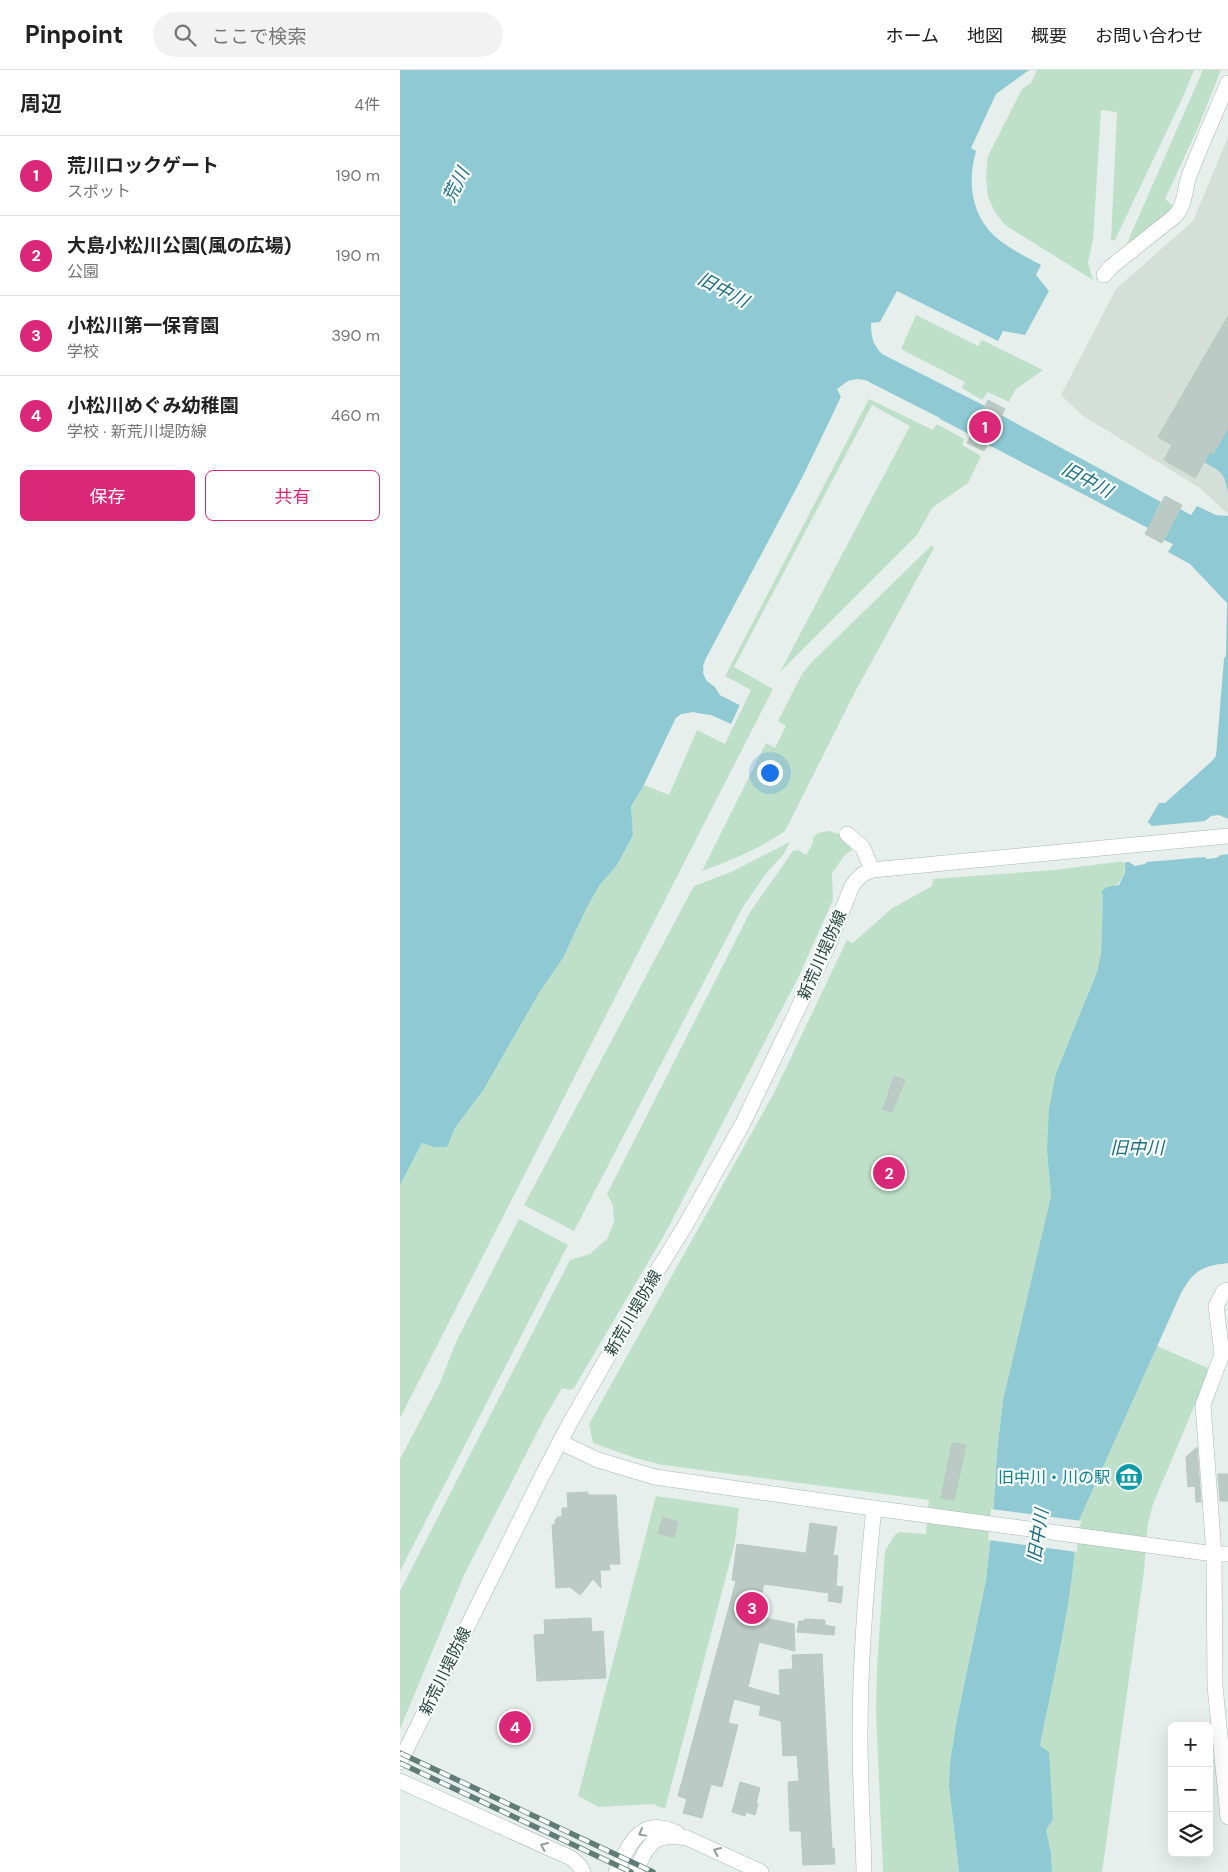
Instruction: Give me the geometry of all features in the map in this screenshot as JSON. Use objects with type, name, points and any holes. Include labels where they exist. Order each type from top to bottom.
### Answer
[{"type":"street","points":[[1104,275],[1111,267],[1175,216],[1181,209],[1188,178],[1228,82]]},
{"type":"street","points":[[847,834],[863,848],[872,870],[1228,836]]},
{"type":"street","name":"新荒川堤防線","points":[[400,1762],[560,1442],[742,1124],[812,982],[852,886],[862,874],[872,870]]},
{"type":"street","points":[[1228,1290],[1224,1292],[1216,1306],[1222,1354],[1202,1405],[1221,1554],[1215,1686],[1228,1817]]},
{"type":"street","points":[[560,1442],[598,1460],[655,1477],[929,1516],[1221,1554]]},
{"type":"street","points":[[864,1872],[860,1738],[861,1692],[868,1558],[874,1508]]},
{"type":"street","points":[[400,1781],[571,1858],[580,1866],[583,1872]]},
{"type":"street","points":[[616,1872],[632,1840],[644,1830],[662,1827],[761,1872]]},
{"type":"street","points":[[635,1872],[652,1843],[660,1838],[672,1836],[687,1838]]},
{"type":"shaded area","points":[[1228,137],[1228,514],[1200,488],[1082,415],[1061,395],[1116,289],[1193,221]]},
{"type":"green space","points":[[1037,70],[1194,70],[1115,240],[1111,241],[1117,112],[1101,110],[1093,240],[1088,263],[1093,280],[1005,225],[995,212],[988,197],[986,177],[988,156],[1022,89],[1031,83]]},
{"type":"green space","points":[[1203,70],[1221,70],[1197,130],[1165,199],[1173,206],[1170,212],[1135,241],[1127,243]]},
{"type":"green space","points":[[916,315],[978,346],[982,340],[1043,370],[1015,390],[1009,402],[988,392],[982,400],[962,388],[965,382],[901,349]]},
{"type":"green space","points":[[869,399],[933,430],[937,424],[964,439],[962,445],[981,456],[968,483],[932,508],[917,535],[780,672],[910,426],[872,405],[734,667],[773,689],[400,1418],[400,1185],[422,1143],[434,1147],[447,1147],[455,1128],[484,1089],[539,993],[563,958],[599,886],[617,865],[633,835],[631,808],[644,785],[669,795],[697,730],[725,744],[751,690],[725,676]]},
{"type":"green space","points":[[932,545],[934,548],[855,692],[785,831],[745,854],[702,871],[766,743],[775,748],[786,726],[778,721],[802,674]]},
{"type":"green space","points":[[829,831],[839,834],[852,850],[845,855],[832,873],[833,900],[799,976],[666,1232],[574,1388],[570,1390],[562,1388],[544,1419],[464,1575],[400,1729],[400,1591],[570,1260],[590,1254],[607,1239],[614,1222],[613,1206],[607,1194],[750,912],[793,851],[798,850],[806,855],[813,843],[813,837],[818,833]]},
{"type":"green space","points":[[790,842],[783,855],[768,871],[744,905],[574,1231],[524,1205],[694,886],[731,872]]},
{"type":"green space","points":[[1125,861],[1124,873],[1120,881],[1103,895],[1101,954],[1097,972],[1056,1073],[1047,1151],[1051,1196],[1003,1400],[986,1580],[950,1762],[949,1786],[959,1872],[883,1872],[876,1712],[877,1667],[885,1551],[894,1536],[899,1532],[926,1534],[929,1500],[663,1465],[635,1458],[593,1443],[589,1424],[774,1093],[847,940],[853,943],[891,909],[932,886],[933,879],[1054,870]]},
{"type":"green space","points":[[519,1219],[568,1245],[400,1571],[400,1459],[440,1383],[456,1342]]},
{"type":"green space","points":[[1157,1346],[1210,1369],[1153,1504],[1148,1523],[1144,1571],[1102,1872],[1052,1872],[1051,1853],[1046,1830],[1053,1819],[1040,1746],[1054,1674],[1076,1527]]},
{"type":"green space","points":[[656,1496],[739,1508],[735,1542],[665,1809],[653,1804],[599,1807],[578,1796]]},
{"type":"water","name":"荒川","points":[[400,70],[1029,70],[996,94],[971,148],[976,151],[973,163],[972,187],[977,209],[989,230],[1018,253],[1041,265],[1036,275],[1049,291],[1025,335],[1003,331],[998,341],[897,291],[880,322],[871,323],[873,340],[882,354],[985,406],[971,435],[865,380],[851,380],[838,389],[841,397],[802,478],[703,666],[705,678],[715,687],[720,695],[740,705],[731,725],[711,716],[697,713],[690,713],[676,718],[644,785],[631,807],[633,835],[617,865],[599,886],[563,958],[539,993],[484,1089],[455,1128],[447,1147],[434,1147],[422,1143],[400,1185]]},
{"type":"water","points":[[1001,415],[1161,502],[1148,528],[987,444]]},
{"type":"water","points":[[1228,424],[1228,493],[1222,474],[1204,462],[1210,452],[1214,454],[1211,451],[1221,441],[1217,439]]},
{"type":"water","name":"旧中川","points":[[1197,506],[1216,515],[1228,516],[1228,1263],[1200,1270],[1190,1279],[1181,1293],[1076,1527],[1067,1610],[1040,1746],[1049,1752],[1053,1819],[1046,1830],[1051,1853],[1052,1872],[959,1872],[949,1786],[950,1762],[986,1580],[1003,1400],[1051,1196],[1047,1151],[1049,1109],[1056,1073],[1097,972],[1101,954],[1103,895],[1101,892],[1107,887],[1119,885],[1125,872],[1125,861],[1159,803],[1165,803],[1216,756],[1224,659],[1226,655],[1227,603],[1190,564],[1168,552],[1173,544],[1164,540],[1180,509],[1191,515]]},
{"type":"pier","points":[[865,380],[940,418],[939,420],[864,382],[852,383],[840,389],[844,398],[805,480],[706,667],[707,677],[722,693],[743,704],[733,726],[730,727],[710,717],[693,715],[682,717],[678,720],[647,786],[644,785],[676,718],[681,714],[694,712],[711,715],[731,724],[740,705],[720,695],[715,687],[707,681],[703,673],[705,660],[828,426],[841,397],[837,389],[848,381]]},
{"type":"pier","points":[[1219,815],[1228,819],[1228,854],[1207,859],[1205,857],[1147,862],[1135,866],[1129,862],[1122,863],[1144,823],[1149,823],[1152,826],[1205,821],[1211,816]]},
{"type":"pier","points":[[991,1509],[1082,1521],[1079,1527],[1077,1552],[988,1540]]},
{"type":"building","points":[[1228,316],[1228,428],[1213,454],[1210,452],[1195,478],[1164,460],[1172,445],[1158,437]]},
{"type":"building","points":[[988,400],[1005,409],[984,451],[967,443]]},
{"type":"building","points":[[1165,496],[1182,505],[1162,543],[1145,534]]},
{"type":"building","points":[[894,1076],[905,1080],[892,1112],[883,1109]]},
{"type":"building","points":[[952,1443],[966,1445],[954,1500],[941,1498]]},
{"type":"building","points":[[1197,1447],[1201,1502],[1196,1502],[1195,1486],[1188,1487],[1186,1457]]},
{"type":"building","points":[[1218,1474],[1228,1474],[1228,1501],[1220,1501]]},
{"type":"building","points":[[588,1492],[588,1495],[616,1495],[620,1564],[609,1564],[610,1570],[600,1570],[601,1588],[593,1579],[580,1595],[570,1587],[556,1588],[552,1525],[555,1525],[557,1517],[562,1517],[562,1508],[568,1508],[567,1493]]},
{"type":"building","points":[[663,1517],[678,1522],[674,1538],[658,1533]]},
{"type":"building","points":[[810,1523],[837,1527],[833,1555],[838,1556],[836,1586],[843,1587],[841,1603],[828,1601],[829,1593],[764,1584],[758,1609],[767,1612],[765,1618],[794,1624],[795,1651],[759,1642],[748,1687],[780,1696],[779,1670],[793,1669],[792,1655],[822,1654],[832,1849],[834,1848],[835,1864],[803,1865],[801,1831],[790,1831],[788,1782],[799,1781],[797,1755],[783,1756],[781,1721],[759,1715],[761,1706],[734,1699],[728,1723],[738,1725],[722,1787],[711,1784],[702,1818],[683,1813],[687,1799],[678,1796],[736,1581],[732,1580],[737,1544],[806,1553]]},
{"type":"building","points":[[591,1618],[592,1632],[603,1631],[606,1678],[537,1681],[534,1635],[545,1634],[544,1620]]},
{"type":"building","points":[[805,1619],[825,1620],[825,1625],[835,1627],[834,1635],[797,1632],[799,1621],[804,1621]]},
{"type":"building","points":[[740,1782],[760,1788],[755,1815],[746,1812],[745,1816],[732,1812]]},
{"type":"railway","points":[[400,1753],[653,1872]]},
{"type":"railway","points":[[400,1763],[631,1872]]},
{"type":"place","name":"荒川ロックゲート","points":[[985,427]]},
{"type":"place","name":"大島小松川公園(風の広場)","points":[[889,1173]]},
{"type":"place","name":"旧中川・川の駅","points":[[1129,1477]]},
{"type":"place","name":"小松川第一保育園","points":[[752,1608]]},
{"type":"place","name":"小松川めぐみ幼稚園","points":[[515,1727]]}]
